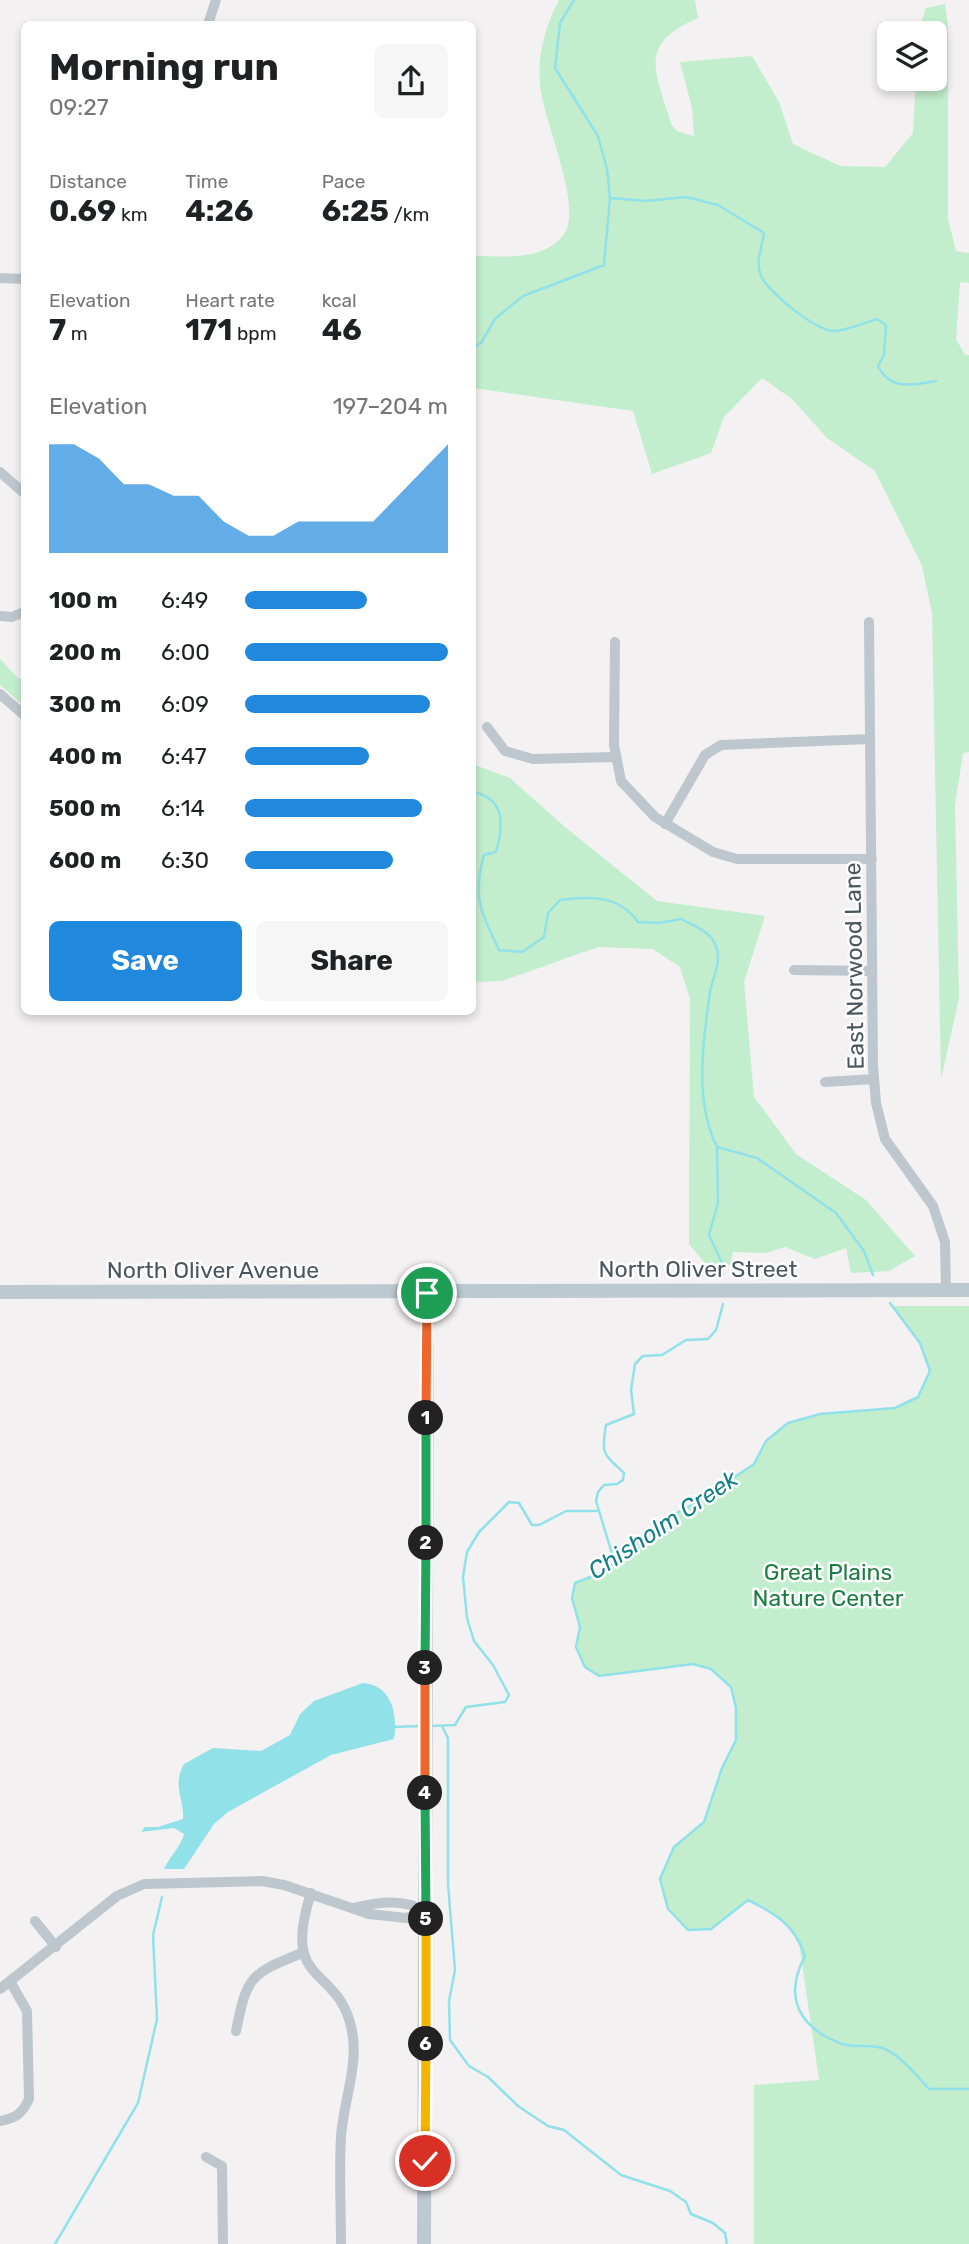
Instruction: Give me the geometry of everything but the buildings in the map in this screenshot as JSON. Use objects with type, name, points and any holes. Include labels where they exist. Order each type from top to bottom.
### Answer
[{"type":"main road","name":"North Oliver Street","points":[[427,1293],[969,1290]]},
{"type":"main road","name":"North Oliver Avenue","points":[[0,1292],[427,1293]]},
{"type":"main road","points":[[424,2244],[427,1293]]},
{"type":"street","points":[[209,21],[216,0]]},
{"type":"street","points":[[0,278],[21,279]]},
{"type":"street","points":[[0,472],[21,490]]},
{"type":"street","points":[[2,616],[21,613]]},
{"type":"street","name":"East Norwood Lane","points":[[869,622],[874,1079],[885,1139],[933,1206],[945,1242],[946,1290]]},
{"type":"street","points":[[615,642],[616,757],[621,781],[665,824],[713,852],[737,859],[872,859]]},
{"type":"street","points":[[0,694],[21,712]]},
{"type":"street","points":[[487,727],[505,751],[533,759],[616,757]]},
{"type":"street","points":[[665,824],[705,755],[721,746],[870,739]]},
{"type":"street","points":[[794,970],[872,971]]},
{"type":"street","points":[[825,1082],[874,1079]]},
{"type":"street","points":[[0,1989],[11,1983],[117,1896],[144,1884],[262,1881],[390,1918],[413,1917],[426,1912]]},
{"type":"street","points":[[311,1893],[301,1926],[302,1954],[347,2014],[354,2052],[341,2139],[341,2244]]},
{"type":"street","points":[[353,1908],[372,1903],[413,1903],[426,1912]]},
{"type":"street","points":[[35,1922],[56,1947]]},
{"type":"street","points":[[236,2031],[241,1999],[248,1984],[260,1972],[302,1954]]},
{"type":"street","points":[[0,2121],[14,2119],[23,2112],[29,2099],[27,2011],[11,1983]]},
{"type":"street","points":[[206,2157],[222,2166],[223,2244]]},
{"type":"green space","points":[[559,0],[695,0],[698,18],[678,28],[666,38],[658,49],[656,61],[660,89],[671,124],[677,131],[694,136],[692,108],[680,62],[752,56],[779,102],[793,144],[840,166],[885,167],[913,133],[915,91],[947,91],[947,21],[922,21],[926,8],[945,4],[948,26],[948,219],[956,251],[969,253],[969,283],[960,282],[956,339],[965,355],[969,355],[969,752],[963,753],[955,805],[959,998],[941,1079],[932,613],[922,566],[875,471],[827,438],[792,399],[762,378],[724,417],[711,453],[652,474],[633,411],[476,388],[476,256],[522,256],[545,249],[556,243],[564,234],[569,221],[566,184],[542,99],[539,73],[544,40]]},
{"type":"green space","points":[[0,659],[21,679],[21,703],[0,685]]},
{"type":"green space","points":[[476,765],[510,778],[565,827],[657,901],[765,916],[744,982],[754,1097],[796,1154],[866,1200],[915,1256],[889,1271],[851,1273],[846,1248],[815,1259],[785,1247],[766,1253],[733,1252],[730,1265],[705,1263],[689,1244],[690,999],[680,967],[653,949],[598,947],[502,981],[476,982]]},
{"type":"green space","name":"Great Plains Nature Center","points":[[892,1306],[969,1306],[969,2244],[754,2244],[754,2085],[819,2080],[798,1936],[770,1910],[748,1900],[711,1929],[688,1930],[668,1909],[660,1879],[674,1847],[704,1822],[722,1768],[736,1740],[736,1708],[731,1687],[711,1669],[693,1664],[599,1676],[585,1667],[576,1647],[580,1627],[572,1598],[575,1583],[603,1572],[660,1522],[699,1501],[754,1464],[766,1441],[788,1423],[820,1414],[895,1408],[918,1397],[929,1371],[920,1343]]},
{"type":"water","points":[[363,1683],[381,1689],[387,1695],[394,1711],[394,1739],[331,1755],[228,1812],[214,1824],[184,1869],[164,1869],[184,1834],[174,1828],[141,1832],[145,1827],[158,1827],[183,1819],[179,1779],[184,1764],[213,1748],[261,1751],[290,1735],[300,1714],[314,1701]]},
{"type":"waterway","points":[[476,346],[481,343],[495,319],[523,296],[604,265],[610,198],[607,169],[598,136],[555,68],[560,23],[574,0]]},
{"type":"waterway","points":[[610,198],[646,201],[686,197],[718,205],[764,233],[759,271],[765,283],[794,310],[817,325],[835,331],[877,319],[886,325],[884,355],[878,366],[883,374],[896,383],[903,384],[936,381]]},
{"type":"waterway","points":[[476,793],[492,800],[500,815],[496,852],[484,855],[479,883],[483,915],[499,950],[522,952],[544,937],[548,913],[560,900],[582,898],[613,902],[638,922],[659,923],[681,919],[709,935],[717,950],[718,962],[707,1011],[702,1071],[705,1111],[717,1147],[757,1158],[836,1213],[864,1251],[873,1275]]},
{"type":"waterway","points":[[717,1147],[718,1203],[709,1235],[722,1263],[723,1275]]},
{"type":"waterway","name":"Chisholm Creek","points":[[890,1303],[920,1343],[930,1371],[918,1397],[895,1408],[820,1414],[788,1423],[766,1441],[754,1464],[699,1501],[660,1522],[603,1572],[575,1583],[572,1598],[580,1627],[576,1647],[585,1667],[599,1676],[693,1664],[711,1669],[731,1687],[736,1708],[736,1740],[722,1768],[704,1822],[674,1847],[660,1879],[668,1909],[688,1930],[711,1929],[748,1900],[767,1910],[790,1928],[801,1945],[805,1956],[795,1985],[796,1998],[799,2009],[815,2029],[842,2044],[875,2047],[891,2052],[929,2089],[969,2089]]},
{"type":"waterway","points":[[614,1560],[596,1501],[598,1492],[604,1485],[617,1484],[623,1480],[624,1473],[605,1453],[606,1425],[634,1414],[631,1390],[635,1364],[643,1356],[662,1355],[686,1340],[708,1339],[716,1330],[723,1304]]},
{"type":"waterway","points":[[431,1726],[455,1725],[466,1707],[505,1702],[509,1695],[493,1665],[474,1641],[467,1618],[463,1577],[467,1552],[479,1532],[509,1502],[519,1503],[532,1525],[539,1525],[566,1511],[597,1511]]},
{"type":"waterway","points":[[393,1727],[421,1726]]},
{"type":"waterway","points":[[442,1726],[448,1738],[448,1884],[455,1970],[449,2001],[450,2040],[469,2066],[488,2077],[518,2106],[548,2126],[564,2130],[621,2175],[670,2191],[686,2202],[691,2214],[713,2223],[725,2233],[727,2244]]},
{"type":"waterway","points":[[55,2244],[138,2103],[157,2019],[153,1935],[162,1897]]},
{"type":"route","points":[[425,2161],[427,1293]]}]
